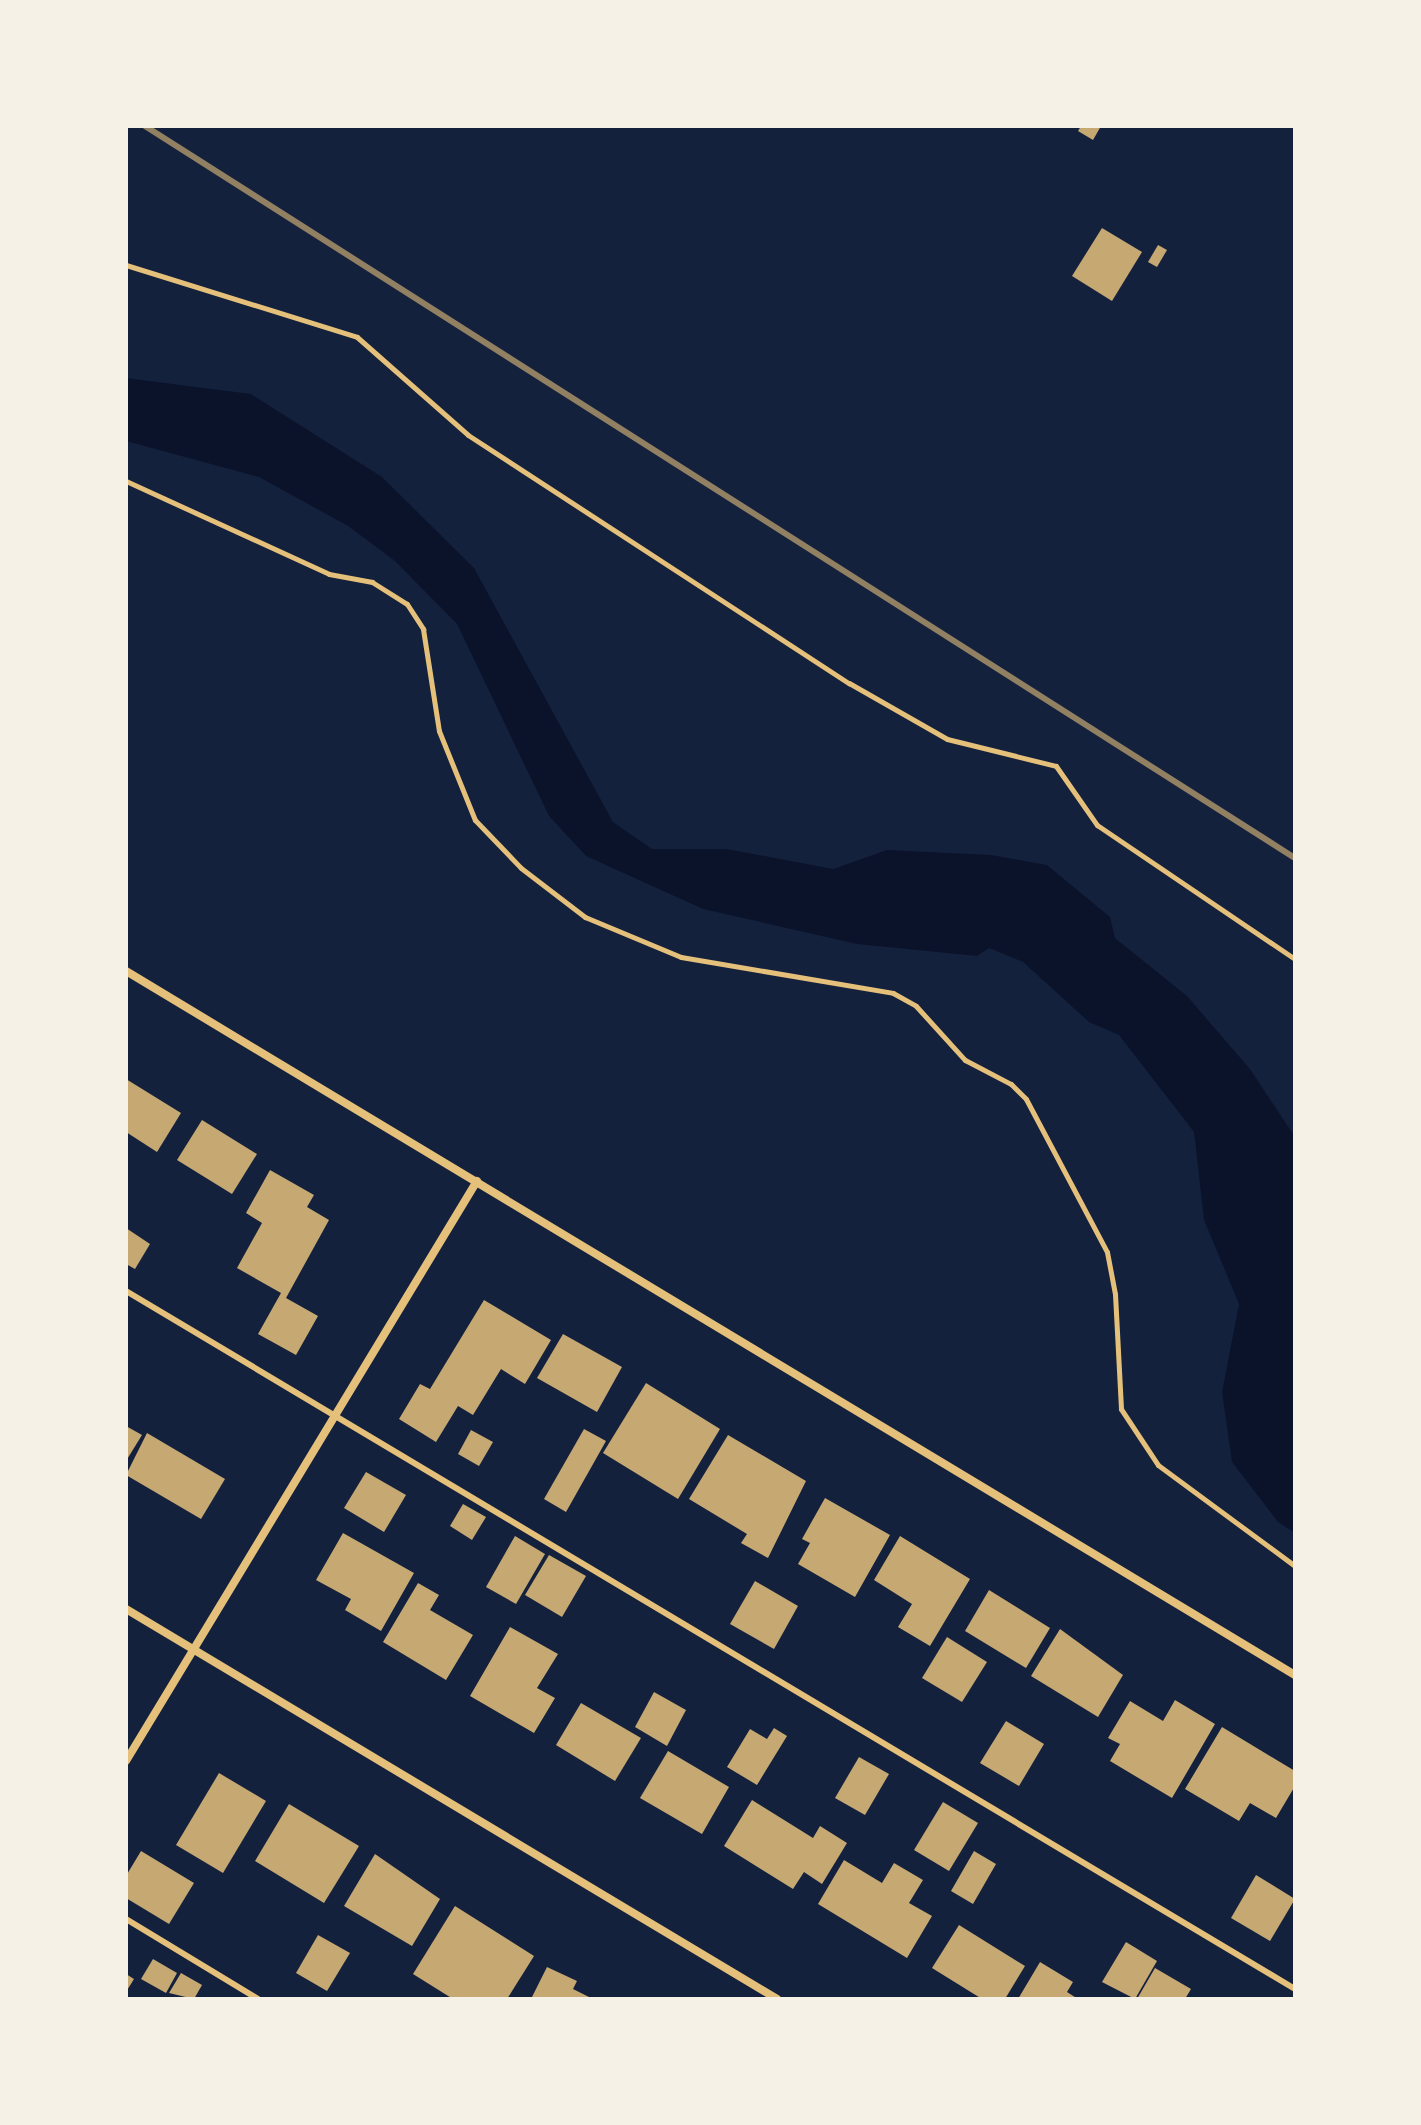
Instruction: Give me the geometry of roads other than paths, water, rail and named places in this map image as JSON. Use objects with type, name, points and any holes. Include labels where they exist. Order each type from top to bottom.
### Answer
[{"type":"street","points":[[126,971],[1295,1675]]},
{"type":"street","points":[[126,1761],[191,1648],[336,1417],[477,1181]]},
{"type":"street","points":[[126,1609],[777,1999]]},
{"type":"lane","points":[[126,1291],[1295,1989]]},
{"type":"lane","points":[[126,1919],[258,1999]]},
{"type":"water","points":[[126,378],[251,394],[382,477],[474,568],[613,822],[652,849],[727,849],[833,869],[887,850],[991,855],[1047,865],[1110,917],[1115,938],[1187,996],[1250,1069],[1295,1137],[1295,1533],[1278,1522],[1232,1462],[1222,1392],[1239,1304],[1204,1220],[1194,1132],[1119,1035],[1089,1022],[1023,962],[989,948],[977,956],[857,944],[703,909],[586,856],[549,816],[457,624],[395,561],[348,526],[259,477],[126,441]]},
{"type":"railway","points":[[145,126],[1295,858]]}]
